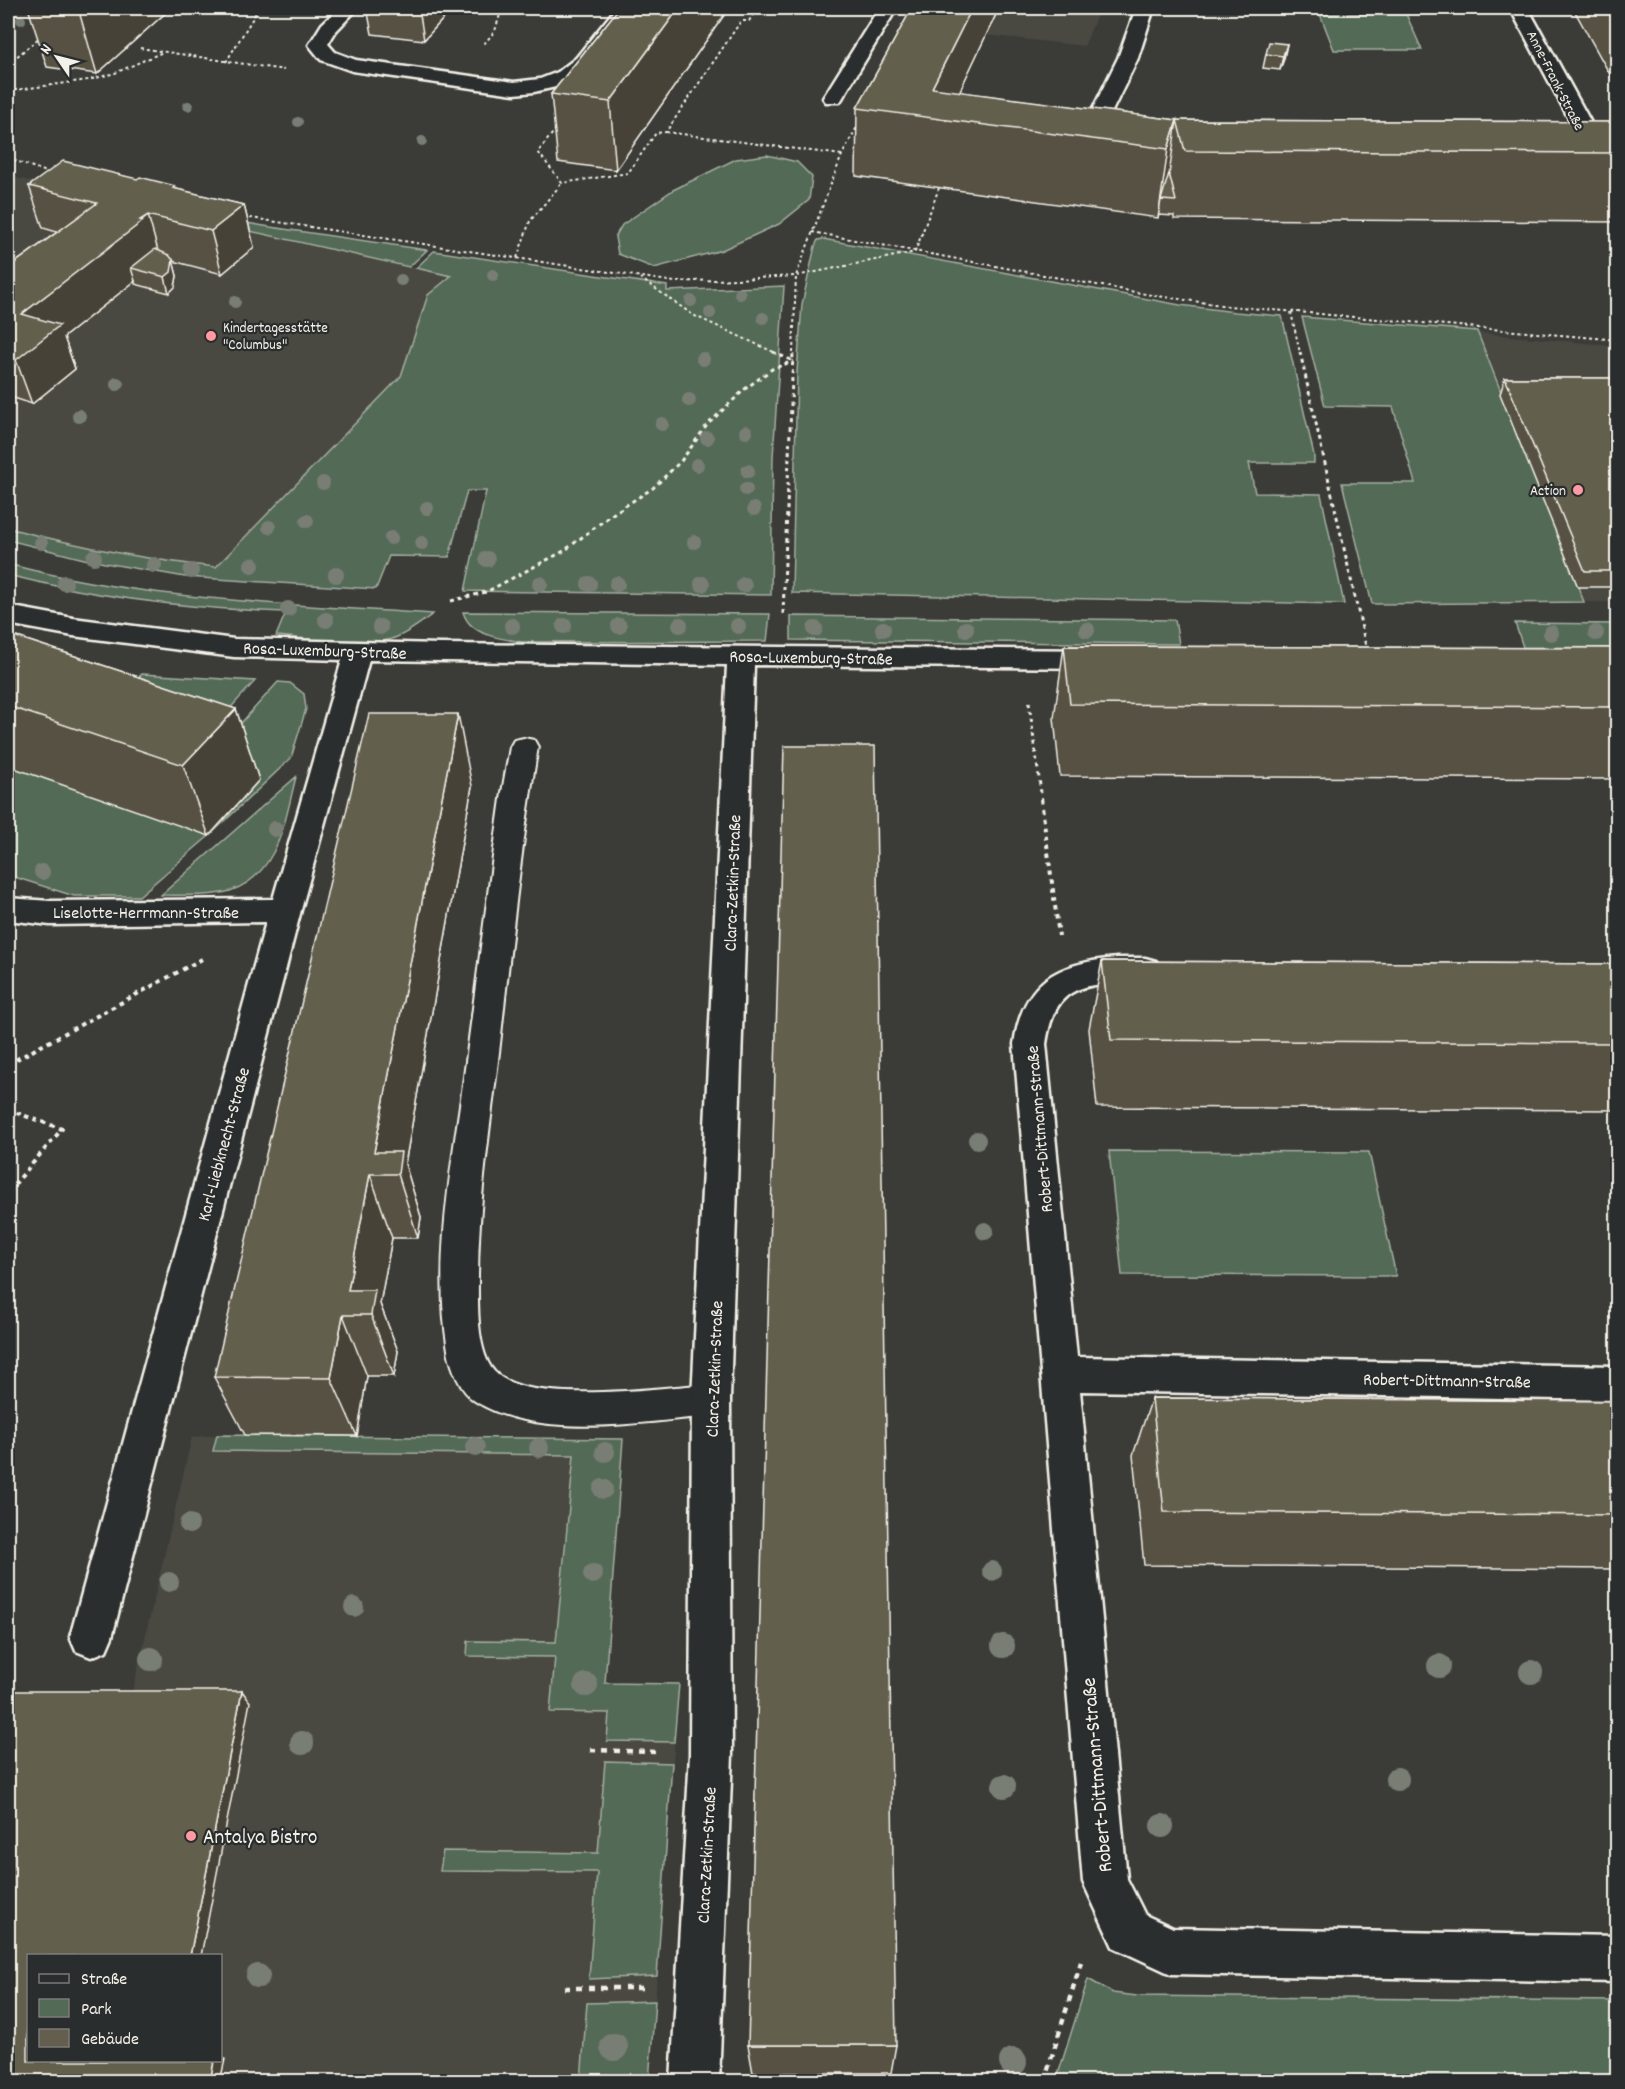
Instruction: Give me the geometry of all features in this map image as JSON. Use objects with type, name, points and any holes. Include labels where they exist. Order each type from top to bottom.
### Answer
[{"type":"street","points":[[349,8],[329,28],[318,45],[328,56],[352,65],[514,87],[540,86],[565,77],[581,63],[625,8]]},
{"type":"street","points":[[833,99],[888,8]]},
{"type":"street","points":[[1113,154],[1084,145],[1128,58],[1145,8]]},
{"type":"street","name":"Anne-Frank-Straße","points":[[1519,8],[1585,130],[1581,152],[1551,162]]},
{"type":"street","name":"Rosa-Luxemburg-Straße","points":[[8,615],[73,627],[234,648],[358,652],[1131,659]]},
{"type":"street","name":"Karl-Liebknecht-Straße","points":[[91,1638],[285,910],[358,652]]},
{"type":"street","name":"Clara-Zetkin-Straße","points":[[695,2082],[711,1754],[711,1400],[741,656]]},
{"type":"street","name":"Liselotte-Herrmann-Straße","points":[[8,909],[50,913],[285,910]]},
{"type":"street","name":"Robert-Dittmann-Straße","points":[[1174,971],[1088,973],[1064,981],[1042,1002],[1034,1019],[1030,1044],[1105,1882],[1129,1931],[1171,1951],[1617,1959]]},
{"type":"street","name":"Robert-Dittmann-Straße","points":[[1060,1374],[1617,1383]]},
{"type":"lane","points":[[524,747],[516,792],[466,1190],[460,1269],[465,1349],[475,1376],[487,1389],[507,1400],[560,1408],[711,1400]]},
{"type":"path","points":[[226,62],[259,8]]},
{"type":"path","points":[[666,132],[741,21],[749,21],[757,8]]},
{"type":"path","points":[[8,64],[41,36]]},
{"type":"path","points":[[8,91],[88,80],[116,73],[164,51]]},
{"type":"path","points":[[562,183],[538,152],[589,87],[565,77]]},
{"type":"path","points":[[781,657],[796,276],[842,155],[871,102],[833,99]]},
{"type":"path","points":[[517,258],[530,221],[562,183],[628,173],[656,133],[666,132],[842,155]]},
{"type":"path","points":[[8,158],[57,175]]},
{"type":"path","points":[[915,252],[939,188]]},
{"type":"path","points":[[243,217],[675,282],[796,276],[915,252]]},
{"type":"path","points":[[812,232],[1150,295],[1291,312],[1617,340]]},
{"type":"path","points":[[637,276],[693,315],[769,352],[793,361]]},
{"type":"path","points":[[1291,312],[1369,660]]},
{"type":"path","points":[[451,600],[486,592],[564,551],[610,515],[653,488],[681,461],[707,425],[745,389],[772,369],[793,361]]},
{"type":"path","points":[[1024,658],[1064,981]]},
{"type":"path","points":[[8,1064],[197,963],[252,912]]},
{"type":"path","points":[[8,1110],[62,1129],[8,1192]]},
{"type":"path","points":[[590,1750],[711,1754]]},
{"type":"path","points":[[1044,2082],[1105,1882]]},
{"type":"path","points":[[564,1988],[699,1988]]},
{"type":"shaded area","points":[[944,8],[1100,8],[1084,46],[986,35],[990,27]]},
{"type":"shaded area","name":"Kindertagesstätte \"Columbus\"","points":[[8,176],[451,276],[428,295],[401,376],[216,567],[126,556],[78,547],[8,528]]},
{"type":"shaded area","name":"Action","points":[[1479,333],[1617,346],[1617,602],[1584,602]]},
{"type":"shaded area","points":[[217,1435],[623,1439],[605,1683],[679,1684],[649,2081],[8,2081],[8,1702],[130,1702],[192,1437]]},
{"type":"green space","points":[[1320,14],[1406,14],[1422,50],[1334,50]]},
{"type":"green space","points":[[767,155],[797,162],[812,177],[809,200],[779,224],[722,250],[654,268],[618,254],[615,237],[622,225],[673,190],[736,159]]},
{"type":"green space","points":[[104,198],[270,227],[427,250],[409,267]]},
{"type":"green space","points":[[823,239],[1180,305],[1282,316],[1314,463],[1249,463],[1255,493],[1321,494],[1344,604],[792,593],[797,372],[802,304],[815,246],[818,240]]},
{"type":"green space","points":[[434,251],[667,286],[667,291],[784,286],[773,457],[771,595],[465,591],[486,491],[467,491],[449,557],[389,556],[376,589],[185,577],[88,560],[8,540],[8,528],[111,552],[216,567],[401,376],[428,295],[451,276],[416,268]]},
{"type":"green space","points":[[1302,317],[1477,331],[1584,602],[1372,604],[1342,483],[1415,483],[1393,407],[1325,406]]},
{"type":"green space","points":[[8,564],[113,586],[166,593],[273,604],[433,614],[416,627],[397,637],[370,643],[276,636],[286,612],[181,605],[111,596],[8,575]]},
{"type":"green space","points":[[463,612],[770,614],[767,641],[523,642],[497,638],[480,631],[472,626]]},
{"type":"green space","points":[[791,616],[1175,620],[1179,644],[791,640]]},
{"type":"green space","points":[[1515,623],[1617,624],[1617,648],[1523,647]]},
{"type":"green space","points":[[142,674],[255,681],[205,736],[91,723]]},
{"type":"green space","points":[[278,682],[290,683],[304,694],[306,709],[291,758],[209,836],[139,896],[74,896],[8,875],[8,766],[206,762]]},
{"type":"green space","points":[[296,777],[277,844],[270,859],[259,872],[246,883],[222,893],[161,895]]},
{"type":"green space","points":[[1109,1151],[1369,1152],[1396,1276],[1122,1275]]},
{"type":"green space","points":[[217,1435],[623,1439],[605,1683],[679,1684],[674,1742],[607,1741],[609,1713],[550,1712],[555,1657],[467,1656],[468,1641],[556,1642],[574,1455],[213,1451]]},
{"type":"green space","points":[[605,1761],[672,1763],[657,1976],[589,1979],[597,1872],[440,1871],[443,1851],[598,1853]]},
{"type":"green space","points":[[1088,1979],[1113,1993],[1137,1996],[1617,2001],[1617,2081],[1056,2081]]},
{"type":"green space","points":[[655,2001],[649,2081],[581,2081],[587,2003]]},
{"type":"building","points":[[619,8],[679,8],[610,102],[551,94]]},
{"type":"building","points":[[912,8],[972,8],[932,88],[1177,120],[1168,149],[857,108]]},
{"type":"building","points":[[1269,42],[1287,44],[1283,56],[1266,54]]},
{"type":"building","points":[[1177,120],[1617,122],[1617,153],[1185,151]]},
{"type":"building","points":[[63,161],[137,179],[140,177],[175,186],[173,188],[244,205],[211,231],[148,215],[140,220],[143,221],[22,314],[60,325],[16,360],[8,357],[8,268],[97,203],[29,186]]},
{"type":"building","points":[[1169,173],[1176,201],[1161,200]]},
{"type":"building","points":[[155,249],[169,255],[173,260],[171,272],[165,277],[131,268]]},
{"type":"building","name":"Action","points":[[1505,378],[1617,378],[1617,571],[1585,571]]},
{"type":"building","points":[[8,634],[236,709],[183,765],[8,706]]},
{"type":"building","points":[[1064,646],[1617,648],[1617,707],[1070,704]]},
{"type":"building","points":[[369,714],[458,714],[374,1152],[401,1152],[398,1174],[370,1174],[348,1290],[375,1290],[371,1315],[343,1315],[331,1378],[214,1377]]},
{"type":"building","points":[[784,746],[875,746],[896,2045],[748,2045]]},
{"type":"building","points":[[1102,961],[1617,964],[1617,1043],[1111,1040]]},
{"type":"building","points":[[1152,1398],[1617,1401],[1617,1515],[1164,1512]]},
{"type":"building","points":[[8,1691],[242,1691],[190,1954],[27,1954],[27,2062],[214,2062],[210,2082],[8,2082]]},
{"type":"place","name":"Kindertagesstätte \"Columbus\"","points":[[211,336]]},
{"type":"place","name":"Action","points":[[1578,490]]},
{"type":"place","name":"Antalya Bistro","points":[[191,1836]]}]
